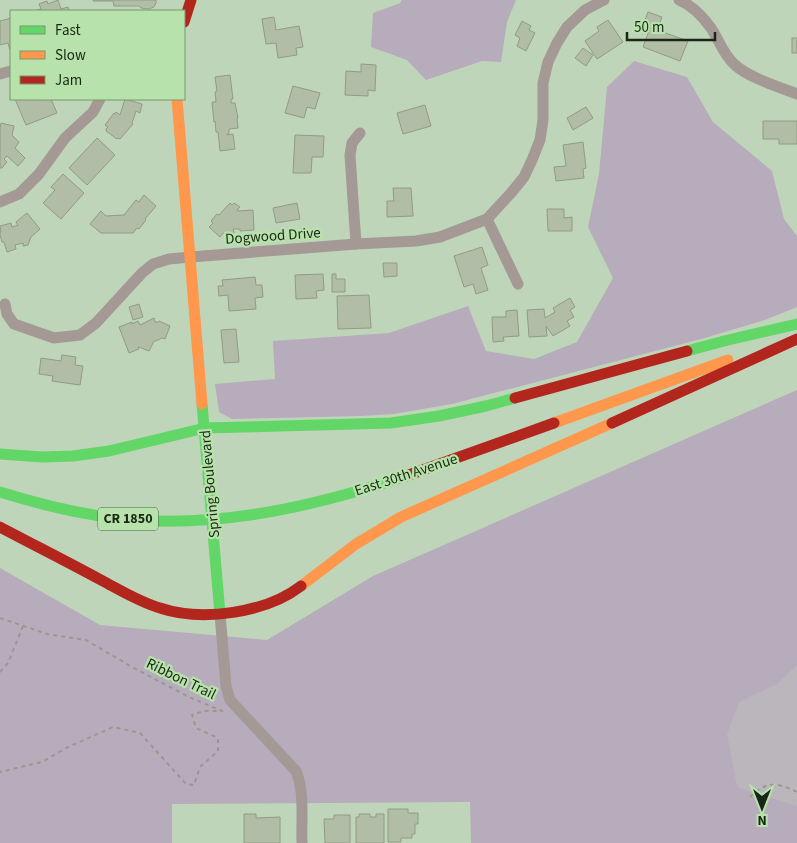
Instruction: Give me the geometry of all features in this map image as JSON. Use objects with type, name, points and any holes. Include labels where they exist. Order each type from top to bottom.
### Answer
[{"type":"main road","points":[[185,18],[190,0]]},
{"type":"main road","name":"Spring Boulevard","points":[[177,100],[220,614]]},
{"type":"main road","points":[[0,454],[42,458],[73,456],[109,451],[205,428],[391,423],[439,416],[486,406],[724,341],[797,324]]},
{"type":"main road","name":"East 30th Avenue","points":[[0,492],[60,509],[109,517],[156,521],[242,516],[290,509],[390,482],[797,335]]},
{"type":"main road","points":[[0,527],[134,597],[159,608],[180,613],[220,614],[239,612],[263,606],[292,592],[356,544],[401,517],[797,339]]},
{"type":"street","name":"Dogwood Drive","points":[[5,304],[6,314],[14,324],[54,338],[80,335],[96,323],[142,272],[153,264],[169,259],[440,238],[487,219],[524,177],[540,140],[543,120],[544,83],[548,62],[557,43],[567,27],[585,10],[604,0]]},
{"type":"street","points":[[678,0],[684,2],[703,18],[735,66],[744,72],[797,94]]},
{"type":"street","points":[[0,202],[19,194],[39,174],[65,138],[93,112],[99,100]]},
{"type":"street","points":[[356,244],[350,155],[352,143],[360,133]]},
{"type":"street","points":[[487,219],[518,284]]},
{"type":"street","name":"Spring Boulevard","points":[[220,614],[226,686],[230,700],[296,771],[301,782],[302,843]]},
{"type":"path","name":"Ribbon Trail","points":[[0,618],[47,634],[86,640],[189,698],[222,711],[204,711],[192,715],[196,728],[218,738],[218,751],[200,767],[194,784],[186,784],[140,734],[113,727],[66,748],[42,762],[0,772]]},
{"type":"path","points":[[0,672],[8,663],[23,626]]},
{"type":"path","points":[[750,797],[757,789],[772,784],[797,792]]},
{"type":"shaded area","points":[[402,0],[516,0],[507,22],[501,62],[482,61],[426,80],[407,60],[371,47],[373,13],[400,3]]},
{"type":"shaded area","points":[[634,61],[687,77],[713,122],[772,171],[784,219],[797,236],[797,307],[765,320],[705,338],[452,404],[394,414],[361,416],[232,419],[219,412],[215,384],[275,379],[273,341],[389,333],[468,306],[486,351],[534,359],[577,342],[613,278],[588,227],[599,174],[607,87]]},
{"type":"shaded area","points":[[797,390],[797,665],[777,684],[739,702],[727,734],[737,787],[797,806],[797,843],[471,843],[470,802],[172,804],[172,843],[0,843],[0,568],[100,625],[267,640],[373,576]]},
{"type":"shaded area","points":[[797,610],[797,843],[655,843],[728,690]]},
{"type":"building","points":[[58,0],[61,9],[68,7],[69,10],[38,10],[41,9],[39,4],[47,1],[48,4]]},
{"type":"building","points":[[93,0],[156,0],[156,3],[154,7],[149,9],[139,6],[114,6],[113,1]]},
{"type":"building","points":[[648,12],[662,17],[657,30],[688,41],[680,61],[643,47],[650,28],[643,25]]},
{"type":"building","points":[[274,17],[276,30],[299,26],[303,47],[296,48],[297,55],[278,58],[276,43],[266,44],[262,19]]},
{"type":"building","points":[[10,18],[10,50],[8,43],[0,45],[0,21]]},
{"type":"building","points":[[608,20],[623,42],[597,59],[585,41],[599,31],[597,27]]},
{"type":"building","points":[[522,21],[531,26],[529,30],[535,33],[526,51],[517,46],[520,38],[515,35]]},
{"type":"building","points":[[792,38],[797,38],[797,53],[792,53]]},
{"type":"building","points":[[583,48],[593,55],[586,66],[575,58]]},
{"type":"building","points":[[361,64],[376,65],[375,91],[368,90],[368,96],[345,95],[346,71],[361,72]]},
{"type":"building","points":[[230,75],[233,99],[231,99],[231,103],[235,103],[238,128],[229,129],[227,134],[233,134],[235,149],[220,151],[212,102],[216,102],[215,77]]},
{"type":"building","points":[[293,86],[320,93],[315,109],[307,107],[304,118],[285,113]]},
{"type":"building","points":[[15,100],[51,100],[57,113],[26,125]]},
{"type":"building","points":[[125,100],[142,104],[140,113],[136,111],[133,124],[120,139],[117,139],[106,131],[108,127],[105,125],[114,113],[116,112],[120,115]]},
{"type":"building","points":[[425,105],[431,126],[403,134],[397,113]]},
{"type":"building","points":[[586,107],[593,118],[573,130],[567,118]]},
{"type":"building","points":[[763,121],[797,121],[797,144],[779,144],[779,139],[763,139]]},
{"type":"building","points":[[1,123],[14,126],[12,135],[19,142],[15,148],[25,158],[18,166],[7,156],[4,159],[7,162],[0,168]]},
{"type":"building","points":[[295,135],[324,136],[323,157],[312,157],[311,173],[293,173]]},
{"type":"building","points":[[97,138],[115,155],[87,185],[69,168]]},
{"type":"building","points":[[583,142],[586,168],[583,169],[584,178],[556,181],[554,167],[566,166],[563,145]]},
{"type":"building","points":[[63,174],[84,193],[61,219],[43,203],[55,190],[51,187]]},
{"type":"building","points":[[393,188],[411,188],[413,216],[387,217],[387,201],[394,201]]},
{"type":"building","points":[[144,195],[156,206],[139,229],[137,228],[133,233],[101,233],[90,224],[101,211],[106,216],[124,215],[136,200],[139,202]]},
{"type":"building","points":[[230,203],[240,207],[237,210],[239,211],[253,210],[254,230],[240,231],[240,229],[233,229],[234,233],[223,233],[220,237],[209,227],[217,214],[219,215]]},
{"type":"building","points":[[297,203],[300,219],[276,223],[273,208]]},
{"type":"building","points":[[547,209],[564,209],[564,218],[572,217],[572,231],[548,231]]},
{"type":"building","points":[[27,213],[40,229],[31,237],[28,245],[23,246],[23,243],[15,245],[16,249],[7,252],[0,235],[0,226],[11,223],[12,227],[18,225],[16,222]]},
{"type":"building","points":[[482,247],[488,265],[481,268],[488,290],[476,294],[473,284],[464,287],[454,256]]},
{"type":"building","points":[[383,263],[397,263],[397,276],[384,277]]},
{"type":"building","points":[[323,274],[324,290],[316,291],[317,298],[296,299],[295,275]]},
{"type":"building","points":[[332,274],[336,274],[336,279],[345,279],[345,292],[332,292]]},
{"type":"building","points":[[255,277],[256,285],[262,285],[263,297],[255,298],[256,309],[229,311],[228,295],[219,296],[218,286],[223,286],[222,280]]},
{"type":"building","points":[[369,295],[371,328],[338,329],[337,296]]},
{"type":"building","points":[[570,298],[575,307],[570,310],[574,317],[567,321],[570,326],[553,336],[546,326],[547,336],[529,337],[527,310],[544,309],[545,318],[555,312],[553,308]]},
{"type":"building","points":[[139,304],[143,317],[133,320],[129,307]]},
{"type":"building","points":[[517,310],[519,336],[503,337],[504,341],[493,342],[492,317],[506,317],[506,311]]},
{"type":"building","points":[[154,318],[157,323],[159,321],[170,326],[165,339],[162,338],[154,341],[149,351],[138,347],[139,349],[129,353],[119,327],[138,321],[140,325]]},
{"type":"building","points":[[236,329],[239,362],[224,363],[221,330]]},
{"type":"building","points":[[62,355],[76,357],[75,365],[83,366],[80,385],[52,381],[53,376],[39,374],[41,358],[61,361]]},
{"type":"building","points":[[388,809],[408,809],[408,813],[418,813],[418,824],[415,824],[415,834],[412,834],[412,838],[401,838],[401,842],[388,842]]},
{"type":"building","points":[[244,814],[256,814],[256,818],[280,817],[280,843],[244,843]]},
{"type":"building","points":[[359,814],[370,814],[370,817],[376,817],[376,814],[384,814],[384,843],[356,843],[356,817],[359,817]]},
{"type":"building","points":[[334,815],[350,815],[350,843],[325,843],[324,819],[334,819]]},
{"type":"traffic: fast","points":[[687,351],[797,324]]},
{"type":"traffic: fast","points":[[0,454],[42,457],[73,456],[109,451],[205,428],[391,423],[439,416],[515,398]]},
{"type":"traffic: fast","points":[[202,404],[220,614]]},
{"type":"traffic: fast","points":[[0,492],[58,508],[97,516],[136,520],[188,521],[252,515],[314,503],[406,476]]},
{"type":"traffic: slow","points":[[177,100],[202,404]]},
{"type":"traffic: slow","points":[[554,423],[728,360]]},
{"type":"traffic: slow","points":[[301,586],[356,544],[401,517],[612,423]]},
{"type":"traffic: jam","points":[[185,19],[191,0]]},
{"type":"traffic: jam","points":[[612,423],[797,339]]},
{"type":"traffic: jam","points":[[515,398],[687,351]]},
{"type":"traffic: jam","points":[[406,476],[554,423]]},
{"type":"traffic: jam","points":[[0,527],[137,599],[177,612],[214,614],[252,609],[270,603],[301,586]]}]
